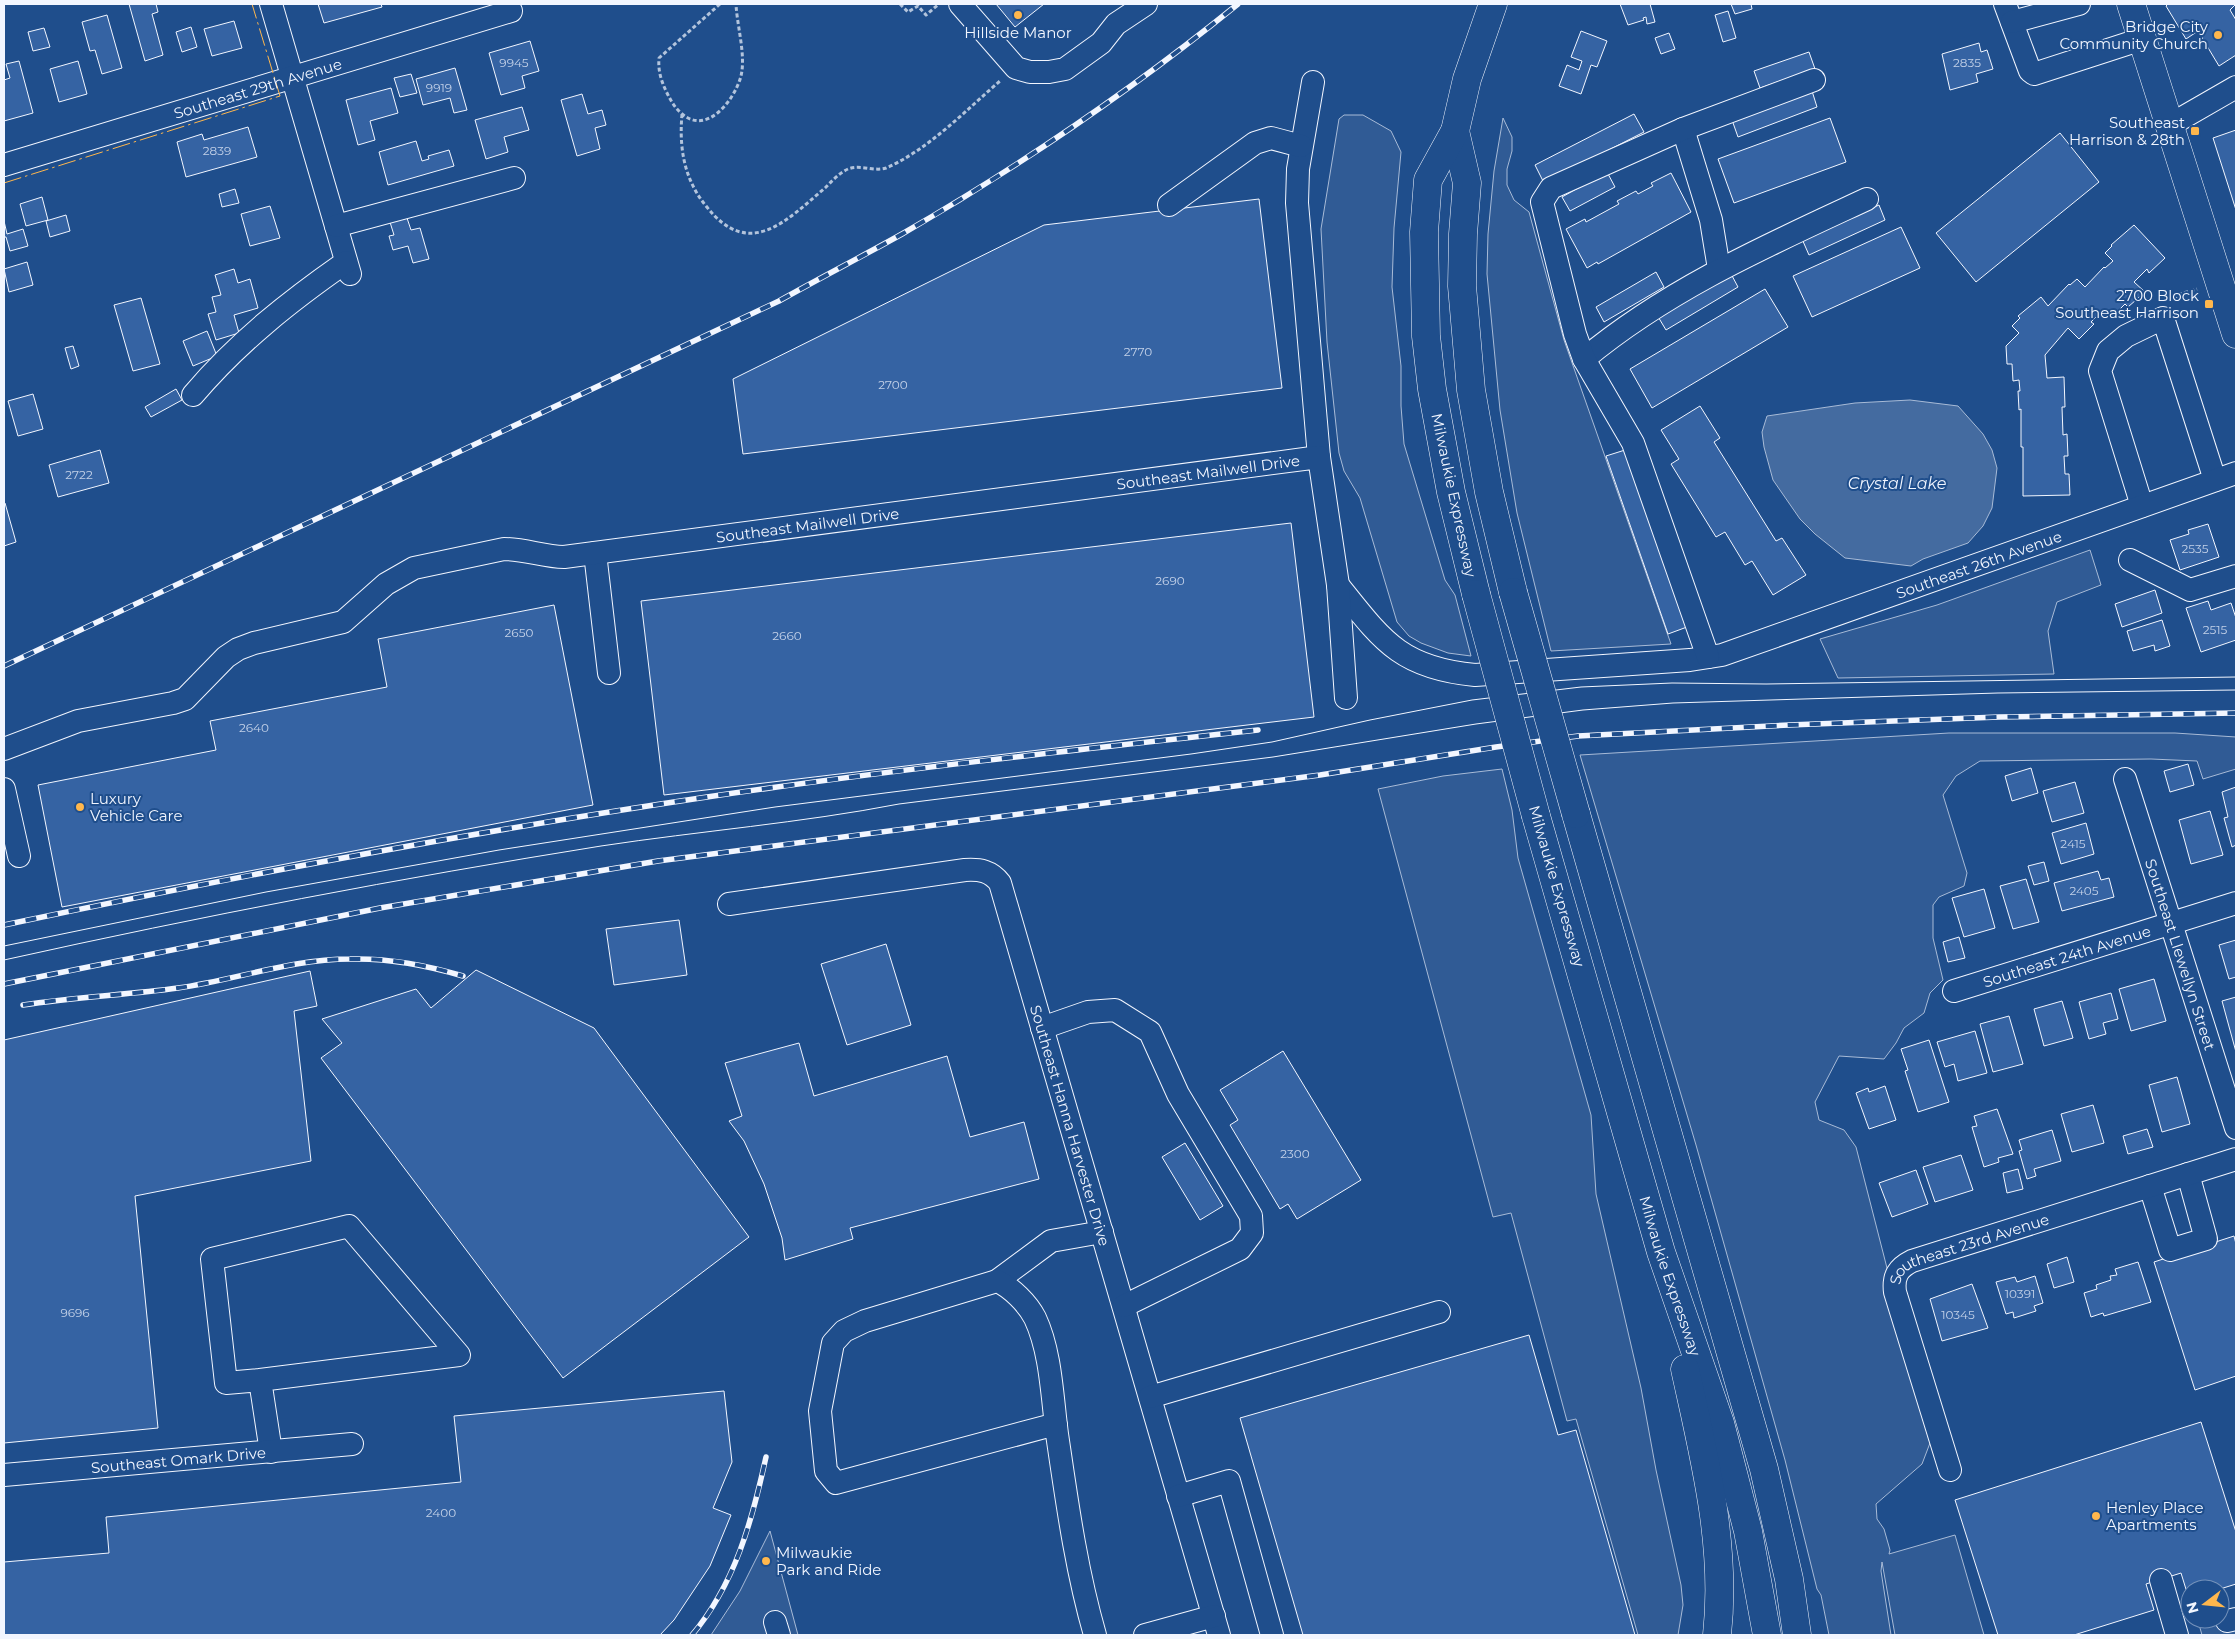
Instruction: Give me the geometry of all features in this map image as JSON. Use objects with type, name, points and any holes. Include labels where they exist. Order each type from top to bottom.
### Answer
[{"type":"main road","name":"Milwaukie Expressway","points":[[1493,4],[1467,78],[1455,131],[1428,180],[1424,232],[1426,336],[1441,441],[1462,544],[1536,816],[1661,1252],[1720,1423],[1748,1531],[1768,1635]]},
{"type":"main road","points":[[2131,4],[2236,334]]},
{"type":"main road","name":"Milwaukie Expressway","points":[[1455,131],[1467,183],[1463,234],[1462,286],[1471,390],[1489,492],[1513,592],[1764,1468],[1789,1579],[1797,1635]]},
{"type":"main road","points":[[1661,1252],[1712,1496],[1718,1548],[1718,1629]]},
{"type":"street","points":[[193,395],[214,370],[273,316],[348,268],[272,4]]},
{"type":"street","points":[[960,4],[1016,68],[1030,72],[1049,72],[1064,69],[1101,43],[1116,24],[1135,7]]},
{"type":"street","points":[[2079,4],[2008,13],[2030,71],[2034,74],[2142,39]]},
{"type":"street","name":"Southeast 29th Avenue","points":[[4,165],[511,11]]},
{"type":"street","points":[[1715,656],[1633,443],[1584,359],[1575,334],[1542,202],[1552,188],[1683,129],[1814,80]]},
{"type":"street","points":[[1313,82],[1301,146],[1297,203],[1319,457]]},
{"type":"street","points":[[2170,125],[2236,87]]},
{"type":"street","points":[[1683,129],[1711,220],[1719,269]]},
{"type":"street","points":[[1169,205],[1255,143],[1272,138],[1301,146]]},
{"type":"street","points":[[336,226],[514,178]]},
{"type":"street","points":[[1584,359],[1616,332],[1719,269],[1867,199]]},
{"type":"street","points":[[2142,506],[2100,371],[2108,350],[2126,336],[2163,318],[2215,480]]},
{"type":"street","name":"Southeast Mailwell Drive","points":[[4,749],[78,720],[173,703],[185,699],[226,657],[238,649],[254,643],[343,622],[386,584],[414,568],[504,549],[517,549],[552,557],[595,553],[1319,457],[1338,585],[1346,698]]},
{"type":"street","name":"Southeast 26th Avenue","points":[[1338,585],[1378,634],[1405,657],[1456,673],[1475,675],[1657,663],[1715,656],[2236,473]]},
{"type":"street","points":[[595,553],[608,673]]},
{"type":"street","points":[[2130,560],[2190,590],[2236,576]]},
{"type":"street","name":"Southeast Llewellyn Street","points":[[2125,779],[2236,1128]]},
{"type":"street","points":[[4,789],[18,856]]},
{"type":"street","name":"Southeast Hanna Harvester Drive","points":[[729,904],[965,870],[979,869],[995,877],[1000,883],[1217,1626]]},
{"type":"street","name":"Southeast 24th Avenue","points":[[1954,991],[2236,903]]},
{"type":"street","points":[[1042,1028],[1088,1012],[1115,1010],[1150,1032],[1178,1094],[1251,1216],[1252,1232],[1240,1249],[1124,1306]]},
{"type":"street","name":"Southeast 23rd Avenue","points":[[1950,1470],[1895,1292],[1894,1284],[1898,1270],[1912,1261],[2236,1159]]},
{"type":"street","points":[[2150,1186],[2170,1250],[2206,1240],[2188,1174]]},
{"type":"street","points":[[350,1226],[459,1355],[260,1380],[226,1383],[212,1259],[350,1226]]},
{"type":"street","points":[[1056,1424],[836,1483],[826,1471],[820,1411],[833,1343],[844,1332],[865,1321],[997,1281],[1051,1241],[1102,1232]]},
{"type":"street","points":[[997,1281],[1006,1285],[1034,1317],[1046,1353],[1070,1528],[1085,1602],[1095,1635]]},
{"type":"street","points":[[1150,1397],[1439,1312]]},
{"type":"street","points":[[260,1380],[271,1452]]},
{"type":"street","name":"Southeast Omark Drive","points":[[4,1475],[352,1444]]},
{"type":"street","points":[[1178,1496],[1229,1482],[1272,1635]]},
{"type":"street","points":[[2161,1580],[2177,1635]]},
{"type":"street","points":[[1144,1635],[1217,1626]]},
{"type":"path","points":[[720,4],[659,58],[658,69],[663,85],[682,114],[692,120],[708,119],[724,109],[733,96],[741,77],[743,61],[736,4]]},
{"type":"path","points":[[900,4],[908,12],[918,6],[926,15],[940,4]]},
{"type":"path","points":[[682,114],[680,135],[682,157],[689,178],[701,200],[726,227],[738,233],[751,234],[773,228],[793,216],[838,175],[850,168],[884,168],[905,157],[937,135],[1016,68]]},
{"type":"path","points":[[2163,318],[2180,294],[2198,289]]},
{"type":"shaded area","points":[[1344,115],[1363,115],[1391,131],[1401,152],[1394,228],[1392,287],[1401,366],[1401,406],[1404,444],[1445,580],[1455,595],[1471,656],[1448,653],[1421,643],[1409,636],[1397,622],[1360,498],[1344,471],[1339,453],[1327,342],[1321,229],[1339,119]]},
{"type":"shaded area","points":[[1503,118],[1512,137],[1512,151],[1507,169],[1507,185],[1514,200],[1529,212],[1564,340],[1671,644],[1551,651],[1517,513],[1500,410],[1487,274],[1488,234],[1494,171]]},
{"type":"shaded area","points":[[2090,550],[2101,585],[2057,602],[2048,631],[2054,674],[1838,678],[1820,639],[1937,605]]},
{"type":"shaded area","points":[[1949,733],[2175,733],[2236,737],[2236,769],[2203,779],[2197,761],[2151,759],[1980,761],[1956,776],[1943,795],[1967,873],[1964,886],[1939,897],[1933,905],[1933,938],[1943,980],[1930,993],[1924,1013],[1904,1028],[1884,1059],[1839,1056],[1815,1102],[1819,1120],[1844,1130],[1856,1147],[1887,1268],[1889,1304],[1930,1443],[1922,1464],[1876,1504],[1877,1519],[1884,1529],[1890,1550],[1889,1554],[1955,1535],[1984,1635],[1895,1635],[1882,1562],[1881,1571],[1891,1635],[1829,1635],[1821,1595],[1817,1589],[1785,1460],[1696,1145],[1580,755]]},
{"type":"shaded area","points":[[1502,769],[1512,810],[1518,858],[1591,1115],[1596,1194],[1641,1388],[1656,1470],[1681,1585],[1683,1605],[1678,1635],[1638,1635],[1576,1419],[1567,1421],[1511,1213],[1493,1217],[1378,789],[1443,776]]},
{"type":"shaded area","name":"Milwaukie Park and Ride","points":[[770,1531],[798,1635],[711,1635],[740,1591]]},
{"type":"shaded area","points":[[2236,1617],[2236,1635],[2202,1635],[2200,1629],[2230,1629],[2230,1618]]},
{"type":"water","name":"Crystal Lake","points":[[1910,400],[1958,406],[1983,434],[1992,450],[1997,468],[1992,508],[1983,526],[1968,543],[1923,559],[1911,566],[1845,558],[1815,534],[1800,519],[1773,480],[1762,432],[1767,416],[1855,403]]},
{"type":"building","points":[[129,4],[156,4],[158,12],[152,14],[163,55],[145,61]]},
{"type":"building","points":[[318,4],[381,4],[382,7],[324,23]]},
{"type":"building","name":"Hillside Manor","points":[[996,4],[1044,4],[1015,27]]},
{"type":"building","points":[[1620,4],[1650,4],[1655,22],[1647,24],[1646,17],[1643,18],[1644,20],[1628,25]]},
{"type":"building","points":[[1731,4],[1751,4],[1752,9],[1735,14]]},
{"type":"building","name":"Bridge City Community Church","points":[[2168,4],[2236,4],[2230,10],[2236,20],[2236,55],[2219,66],[2198,31],[2186,39],[2166,6]]},
{"type":"building","points":[[1728,11],[1736,38],[1723,42],[1715,15]]},
{"type":"building","points":[[107,15],[122,68],[102,74],[95,50],[90,51],[82,22]]},
{"type":"building","points":[[234,21],[242,48],[212,56],[204,29]]},
{"type":"building","points":[[191,27],[197,47],[182,52],[176,32]]},
{"type":"building","points":[[44,28],[50,47],[33,51],[28,32]]},
{"type":"building","points":[[1581,31],[1607,41],[1597,67],[1591,65],[1581,94],[1559,86],[1567,65],[1579,70],[1582,61],[1571,57]]},
{"type":"building","points":[[1669,33],[1675,49],[1661,54],[1655,38]]},
{"type":"building","points":[[530,41],[539,71],[522,76],[525,88],[501,95],[489,53]]},
{"type":"building","points":[[1979,43],[1981,52],[1987,50],[1993,69],[1976,74],[1978,82],[1950,90],[1942,54]]},
{"type":"building","points":[[1809,52],[1815,69],[1760,88],[1754,71]]},
{"type":"building","points":[[19,61],[33,113],[4,121],[4,80],[10,78],[6,64]]},
{"type":"building","points":[[78,61],[87,94],[59,102],[50,69]]},
{"type":"building","points":[[455,68],[467,110],[454,113],[450,98],[423,105],[416,79]]},
{"type":"building","points":[[411,74],[417,93],[400,97],[394,78]]},
{"type":"building","points":[[391,88],[398,113],[370,121],[375,140],[358,145],[346,100]]},
{"type":"building","points":[[1812,91],[1817,107],[1738,137],[1732,120]]},
{"type":"building","points":[[582,94],[588,114],[602,110],[606,125],[595,128],[600,149],[577,156],[561,100]]},
{"type":"building","points":[[522,107],[529,130],[504,137],[508,152],[486,159],[475,120]]},
{"type":"building","points":[[1634,114],[1644,132],[1544,183],[1535,165]]},
{"type":"building","points":[[1830,118],[1846,162],[1734,203],[1718,159]]},
{"type":"building","points":[[248,127],[257,157],[186,177],[177,142],[202,134],[204,140]]},
{"type":"building","points":[[2236,130],[2236,210],[2213,138]]},
{"type":"building","points":[[2060,133],[2099,182],[1976,282],[1936,233]]},
{"type":"building","points":[[416,141],[422,161],[429,159],[428,156],[449,150],[454,166],[388,185],[379,152]]},
{"type":"building","points":[[1607,172],[1615,187],[1570,211],[1562,197]]},
{"type":"building","points":[[1671,173],[1691,212],[1598,264],[1597,262],[1587,268],[1566,229],[1585,219],[1586,222],[1619,204],[1617,201],[1636,191],[1638,194],[1653,186],[1651,183]]},
{"type":"building","points":[[235,189],[239,203],[222,207],[219,194]]},
{"type":"building","points":[[42,197],[48,220],[26,226],[20,204]]},
{"type":"building","points":[[1259,199],[1282,388],[743,454],[733,379],[1044,225]]},
{"type":"building","points":[[1879,205],[1885,220],[1809,255],[1802,239]]},
{"type":"building","points":[[270,206],[280,238],[250,246],[241,214]]},
{"type":"building","points":[[66,215],[70,231],[50,237],[46,221]]},
{"type":"building","points":[[406,215],[411,230],[420,228],[429,259],[413,263],[408,246],[393,250],[389,236],[394,235],[389,219]]},
{"type":"building","points":[[4,221],[7,234],[23,229],[28,246],[10,251],[6,237],[4,237]]},
{"type":"building","points":[[2134,225],[2165,258],[2149,273],[2147,269],[2134,282],[2145,292],[2128,307],[2125,304],[2112,317],[2104,309],[2091,322],[2094,324],[2079,339],[2068,328],[2045,355],[2047,378],[2064,377],[2065,407],[2062,407],[2063,435],[2067,434],[2068,456],[2064,456],[2065,474],[2069,474],[2070,495],[2023,496],[2023,447],[2021,447],[2019,380],[2013,381],[2012,364],[2007,364],[2006,346],[2019,333],[2012,326],[2020,318],[2018,316],[2041,297],[2048,306],[2069,284],[2077,279],[2085,287],[2104,267],[2113,261],[2105,253],[2111,245]]},
{"type":"building","points":[[1901,227],[1920,268],[1812,317],[1793,276]]},
{"type":"building","points":[[27,262],[33,285],[9,292],[4,269]]},
{"type":"building","points":[[234,269],[238,283],[250,279],[258,308],[234,315],[239,333],[216,340],[208,314],[216,312],[212,297],[221,295],[215,275]]},
{"type":"building","points":[[1656,272],[1664,287],[1604,322],[1596,307]]},
{"type":"building","points":[[1730,272],[1738,287],[1666,330],[1657,315]]},
{"type":"building","points":[[1765,289],[1788,327],[1652,408],[1630,369]]},
{"type":"building","points":[[141,298],[160,364],[133,371],[114,305]]},
{"type":"building","points":[[207,331],[217,356],[193,366],[183,341]]},
{"type":"building","points":[[73,346],[79,366],[71,369],[65,348]]},
{"type":"building","points":[[176,389],[182,400],[151,417],[145,407]]},
{"type":"building","points":[[33,394],[43,429],[18,436],[8,401]]},
{"type":"building","points":[[1700,406],[1720,438],[1714,442],[1776,541],[1782,538],[1806,575],[1773,595],[1752,561],[1745,565],[1725,532],[1716,537],[1671,464],[1679,459],[1661,430]]},
{"type":"building","points":[[100,450],[109,483],[58,497],[49,465]]},
{"type":"building","points":[[1625,450],[1687,627],[1668,634],[1606,456]]},
{"type":"building","points":[[4,504],[16,542],[4,546]]},
{"type":"building","points":[[1291,523],[1314,717],[664,795],[641,601]]},
{"type":"building","points":[[2208,524],[2219,557],[2180,570],[2170,540],[2189,534],[2188,530]]},
{"type":"building","points":[[2155,590],[2162,613],[2122,627],[2115,604]]},
{"type":"building","points":[[2208,601],[2211,610],[2231,603],[2236,618],[2236,640],[2201,652],[2186,608]]},
{"type":"building","points":[[554,605],[593,805],[62,907],[38,785],[216,750],[210,721],[387,687],[378,639]]},
{"type":"building","points":[[2162,620],[2170,646],[2155,651],[2154,645],[2133,651],[2127,631]]},
{"type":"building","points":[[2188,764],[2194,785],[2170,792],[2164,771]]},
{"type":"building","points":[[2031,768],[2038,793],[2012,801],[2005,776]]},
{"type":"building","points":[[2075,782],[2084,813],[2052,822],[2043,791]]},
{"type":"building","points":[[2236,787],[2236,845],[2232,847],[2224,818],[2228,817],[2222,792]]},
{"type":"building","points":[[2210,811],[2223,855],[2191,864],[2179,820]]},
{"type":"building","points":[[2086,823],[2094,854],[2061,864],[2052,833]]},
{"type":"building","points":[[2044,862],[2049,881],[2034,885],[2028,866]]},
{"type":"building","points":[[2098,871],[2101,880],[2109,878],[2114,897],[2062,911],[2054,883]]},
{"type":"building","points":[[2026,879],[2039,922],[2013,929],[2000,886]]},
{"type":"building","points":[[1984,889],[1995,928],[1964,937],[1952,898]]},
{"type":"building","points":[[679,920],[687,975],[614,985],[606,929]]},
{"type":"building","points":[[1959,937],[1965,958],[1948,962],[1943,942]]},
{"type":"building","points":[[2236,940],[2236,977],[2229,979],[2219,945]]},
{"type":"building","points":[[886,944],[911,1025],[847,1045],[821,964]]},
{"type":"building","points":[[476,970],[594,1028],[749,1237],[563,1378],[321,1058],[342,1043],[322,1019],[416,989],[431,1008]]},
{"type":"building","points":[[310,971],[317,1006],[294,1011],[311,1161],[135,1196],[158,1428],[4,1443],[4,1040]]},
{"type":"building","points":[[2154,979],[2166,1021],[2131,1031],[2119,989]]},
{"type":"building","points":[[2111,993],[2118,1019],[2103,1023],[2106,1034],[2089,1039],[2079,1002]]},
{"type":"building","points":[[2236,997],[2236,1052],[2222,1001]]},
{"type":"building","points":[[2062,1001],[2073,1038],[2044,1046],[2034,1009]]},
{"type":"building","points":[[2009,1016],[2023,1064],[1993,1072],[1980,1024]]},
{"type":"building","points":[[1975,1031],[1987,1073],[1958,1081],[1954,1064],[1945,1067],[1937,1042]]},
{"type":"building","points":[[1929,1040],[1949,1102],[1918,1112],[1905,1071],[1908,1070],[1901,1049]]},
{"type":"building","points":[[799,1043],[814,1096],[947,1056],[970,1137],[1024,1122],[1039,1179],[850,1228],[853,1239],[785,1260],[782,1238],[764,1184],[744,1141],[729,1121],[742,1116],[725,1063]]},
{"type":"building","points":[[1283,1051],[1361,1180],[1297,1219],[1288,1204],[1280,1209],[1230,1125],[1238,1120],[1220,1090]]},
{"type":"building","points":[[2177,1077],[2190,1124],[2162,1132],[2149,1085]]},
{"type":"building","points":[[1885,1086],[1896,1120],[1869,1129],[1856,1093],[1868,1088],[1869,1092]]},
{"type":"building","points":[[2093,1105],[2104,1143],[2072,1152],[2061,1114]]},
{"type":"building","points":[[1997,1109],[2013,1154],[1998,1158],[1999,1162],[1984,1167],[1972,1127],[1977,1126],[1974,1116]]},
{"type":"building","points":[[2147,1129],[2153,1147],[2128,1154],[2123,1136]]},
{"type":"building","points":[[2052,1130],[2061,1161],[2034,1169],[2036,1176],[2027,1179],[2019,1151],[2022,1150],[2019,1140]]},
{"type":"building","points":[[1185,1143],[1223,1206],[1200,1220],[1162,1157]]},
{"type":"building","points":[[1961,1155],[1973,1190],[1935,1202],[1923,1167]]},
{"type":"building","points":[[2018,1169],[2023,1189],[2007,1193],[2003,1173]]},
{"type":"building","points":[[1916,1170],[1928,1204],[1892,1217],[1879,1183]]},
{"type":"building","points":[[2234,1236],[2236,1244],[2236,1376],[2195,1390],[2154,1262]]},
{"type":"building","points":[[2067,1257],[2074,1282],[2054,1288],[2047,1264]]},
{"type":"building","points":[[2138,1262],[2151,1302],[2104,1316],[2103,1313],[2091,1317],[2084,1293],[2097,1289],[2096,1285],[2111,1280],[2110,1276],[2117,1275],[2115,1269]]},
{"type":"building","points":[[2035,1276],[2043,1303],[2034,1306],[2036,1311],[2014,1318],[2013,1312],[2006,1314],[1996,1282],[2015,1277],[2017,1282]]},
{"type":"building","points":[[1972,1284],[1988,1328],[1942,1341],[1930,1299]]},
{"type":"building","points":[[1529,1335],[1558,1435],[1576,1430],[1635,1635],[1303,1635],[1240,1418]]},
{"type":"building","points":[[724,1391],[732,1462],[713,1508],[731,1515],[710,1566],[674,1620],[660,1635],[4,1635],[4,1562],[109,1553],[106,1517],[461,1482],[454,1416]]},
{"type":"building","name":"Henley Place Apartments","points":[[2201,1422],[2236,1532],[2236,1584],[2230,1586],[2230,1579],[2183,1579],[2181,1573],[2146,1584],[2154,1610],[2074,1635],[1998,1635],[1955,1500]]},
{"type":"tram line","points":[[4,946],[266,892],[499,850],[775,807],[1272,742],[1472,700],[1581,687],[1672,683],[1766,684],[2236,677]]},
{"type":"tram line","points":[[4,960],[302,898],[601,846],[788,822],[899,804],[1273,757],[1476,724],[1583,710],[1673,703],[1998,693],[2236,690]]},
{"type":"railway","points":[[4,666],[779,301],[902,234],[1032,154],[1117,96],[1238,4]]},
{"type":"railway","points":[[4,984],[380,908],[658,861],[1320,775],[1578,736],[1999,717],[2236,713]]},
{"type":"railway","points":[[4,925],[354,856],[530,825],[707,797],[913,769],[1258,730]]},
{"type":"railway","points":[[23,1005],[178,988],[285,966],[328,960],[364,959],[393,961],[463,976]]},
{"type":"railway","points":[[692,1635],[720,1595],[731,1573],[755,1505],[766,1457]]},
{"type":"power","points":[[4,183],[280,96],[252,4]]},
{"type":"place","name":"Hillside Manor","points":[[1018,15]]},
{"type":"place","name":"Bridge City Community Church","points":[[2218,35]]},
{"type":"place","name":"Southeast Harrison & 28th","points":[[2195,131]]},
{"type":"place","name":"2700 Block Southeast Harrison","points":[[2209,304]]},
{"type":"place","name":"Luxury Vehicle Care","points":[[80,807]]},
{"type":"place","name":"Henley Place Apartments","points":[[2096,1516]]},
{"type":"place","name":"Milwaukie Park and Ride","points":[[766,1561]]}]
